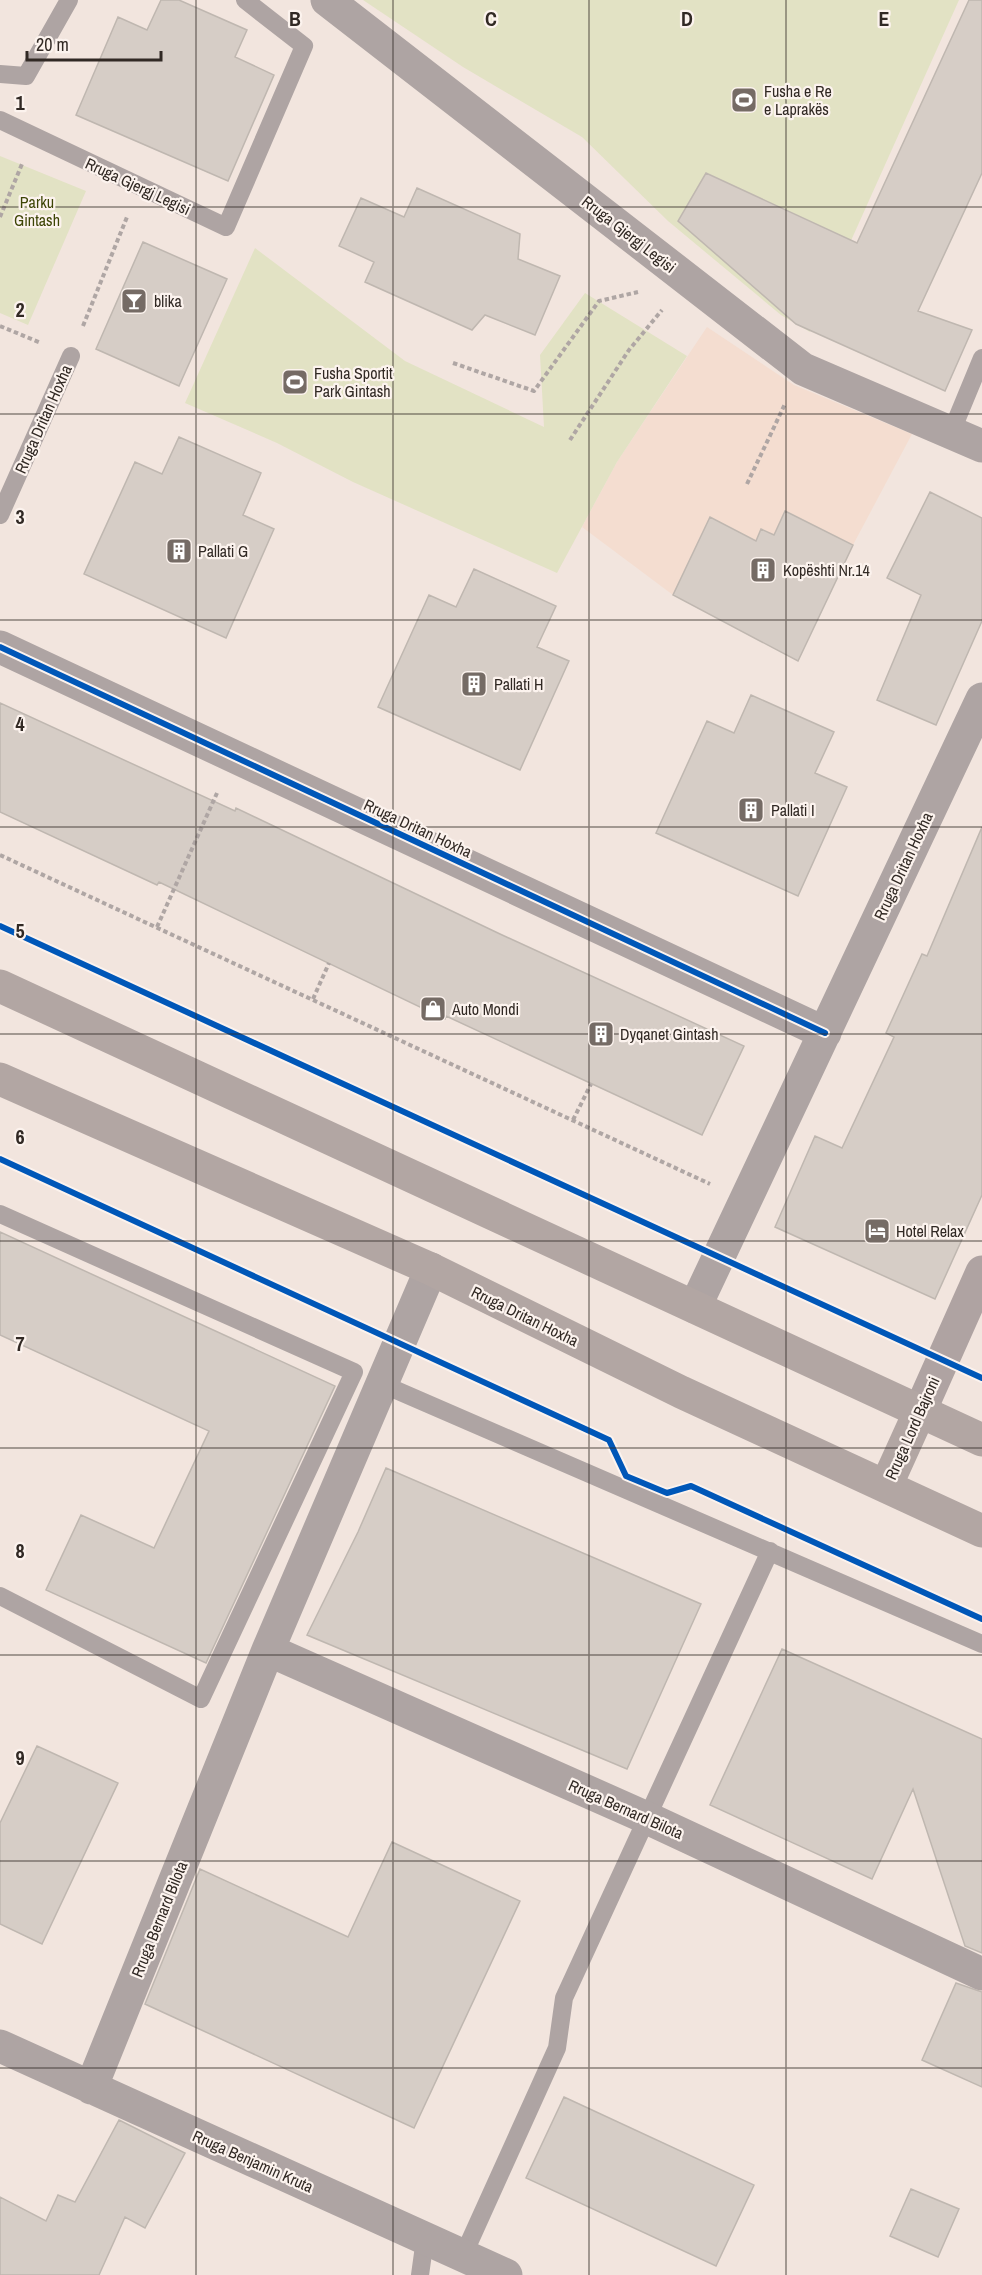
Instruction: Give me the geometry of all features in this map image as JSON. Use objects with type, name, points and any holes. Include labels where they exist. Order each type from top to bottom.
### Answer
[{"type":"main road","points":[[0,986],[982,1440]]},
{"type":"main road","name":"Rruga Dritan Hoxha","points":[[0,1079],[431,1269],[681,1392],[982,1531]]},
{"type":"main road","name":"Rruga Lord Bajroni","points":[[886,1486],[982,1272]]},
{"type":"street","name":"Rruga Gjergj Legisi","points":[[327,0],[803,369],[982,446]]},
{"type":"street","name":"Rruga Dritan Hoxha","points":[[0,647],[825,1034]]},
{"type":"street","name":"Rruga Dritan Hoxha","points":[[695,1307],[982,699]]},
{"type":"street","name":"Rruga Bernard Bilota","points":[[91,2088],[268,1650],[431,1269]]},
{"type":"street","name":"Rruga Bernard Bilota","points":[[268,1650],[647,1818],[982,1974]]},
{"type":"street","name":"Rruga Benjamin Kruta","points":[[0,2046],[506,2275]]},
{"type":"lane","points":[[0,74],[26,76],[69,0]]},
{"type":"lane","name":"Rruga Gjergj Legisi","points":[[0,120],[226,227],[304,46],[245,0]]},
{"type":"lane","name":"Rruga Dritan Hoxha","points":[[0,515],[70,356]]},
{"type":"lane","points":[[951,433],[982,358]]},
{"type":"lane","points":[[0,1214],[354,1372],[201,1699],[0,1596]]},
{"type":"lane","points":[[382,1384],[982,1644]]},
{"type":"lane","points":[[463,2256],[557,2048],[564,1998],[770,1551]]},
{"type":"lane","points":[[420,2275],[425,2239]]},
{"type":"path","points":[[0,217],[33,136]]},
{"type":"path","points":[[0,326],[70,356],[140,186]]},
{"type":"path","points":[[453,363],[534,391],[599,302],[687,279]]},
{"type":"path","points":[[570,440],[629,350],[687,279]]},
{"type":"path","points":[[747,484],[803,369]]},
{"type":"path","points":[[157,927],[234,756]]},
{"type":"path","points":[[0,855],[746,1200]]},
{"type":"path","points":[[313,999],[329,963]]},
{"type":"path","points":[[573,1120],[591,1084]]},
{"type":"shaded area","points":[[707,327],[794,385],[912,434],[853,545],[798,661],[673,595],[582,527],[617,462]]},
{"type":"green space","points":[[363,0],[959,0],[810,332],[781,315],[668,221],[582,137],[463,67]]},
{"type":"green space","name":"Parku Gintash","points":[[0,156],[86,191],[28,325],[0,313]]},
{"type":"green space","points":[[255,248],[405,361],[544,427],[540,355],[585,293],[687,356],[617,462],[557,573],[353,482],[277,443],[185,403]]},
{"type":"building","points":[[161,0],[179,0],[247,30],[235,57],[274,75],[228,181],[76,115],[118,17],[147,30]]},
{"type":"building","points":[[969,0],[982,0],[982,173],[918,311],[972,330],[945,391],[796,324],[678,221],[706,173],[857,243]]},
{"type":"building","points":[[417,188],[520,234],[518,259],[560,276],[535,335],[485,315],[472,330],[365,282],[374,262],[339,246],[361,198],[404,217]]},
{"type":"building","points":[[143,242],[227,279],[179,386],[96,349]]},
{"type":"building","name":"Pallati G","points":[[179,437],[261,473],[243,515],[274,529],[226,638],[84,574],[135,462],[162,474]]},
{"type":"building","points":[[930,492],[982,518],[982,621],[936,725],[877,700],[921,595],[887,578]]},
{"type":"building","name":"Kopështi Nr.14","points":[[785,511],[853,545],[798,661],[673,595],[710,517],[756,541],[761,529],[774,535]]},
{"type":"building","name":"Pallati H","points":[[474,569],[556,606],[537,647],[569,661],[520,770],[378,707],[429,595],[456,607]]},
{"type":"building","name":"Pallati I","points":[[751,695],[834,732],[815,773],[847,787],[798,896],[656,833],[707,721],[734,733]]},
{"type":"building","points":[[0,703],[235,811],[236,808],[500,934],[744,1046],[702,1135],[446,1016],[445,1019],[159,882],[157,885],[0,812]]},
{"type":"building","points":[[982,827],[982,1195],[935,1299],[775,1227],[815,1136],[842,1148],[894,1037],[886,1033],[922,954],[927,956]]},
{"type":"building","points":[[0,1232],[335,1386],[206,1663],[46,1590],[81,1515],[154,1548],[209,1431],[0,1335]]},
{"type":"building","points":[[386,1468],[701,1604],[627,1769],[307,1635],[358,1532]]},
{"type":"building","points":[[782,1649],[982,1739],[982,1953],[965,1946],[913,1789],[872,1879],[710,1805]]},
{"type":"building","points":[[37,1746],[118,1783],[42,1944],[0,1924],[0,1823]]},
{"type":"building","points":[[392,1842],[520,1901],[414,2128],[145,2004],[200,1869],[348,1937]]},
{"type":"building","points":[[956,1983],[982,1992],[982,2087],[922,2060]]},
{"type":"building","points":[[564,2097],[754,2185],[716,2266],[526,2178]]},
{"type":"building","points":[[119,2120],[185,2153],[145,2228],[125,2217],[99,2275],[0,2275],[0,2197],[46,2221],[58,2195],[75,2202]]},
{"type":"building","points":[[911,2189],[959,2209],[938,2257],[890,2236]]},
{"type":"cycle path","points":[[0,647],[825,1033]]},
{"type":"cycle path","points":[[0,926],[982,1378]]},
{"type":"cycle path","points":[[0,1159],[609,1440],[626,1476],[667,1493],[691,1486],[982,1619]]},
{"type":"place","name":"Fusha e Re e Laprakës","points":[[744,100]]},
{"type":"place","name":"blika","points":[[134,301]]},
{"type":"place","name":"Fusha Sportit Park Gintash","points":[[295,382]]},
{"type":"place","name":"Pallati G","points":[[179,551]]},
{"type":"place","name":"Kopështi Nr.14","points":[[763,570]]},
{"type":"place","name":"Pallati H","points":[[474,684]]},
{"type":"place","name":"Pallati I","points":[[751,810]]},
{"type":"place","name":"Auto Mondi","points":[[433,1009]]},
{"type":"place","name":"Dyqanet Gintash","points":[[601,1034]]},
{"type":"place","name":"Hotel Relax","points":[[877,1231]]}]
